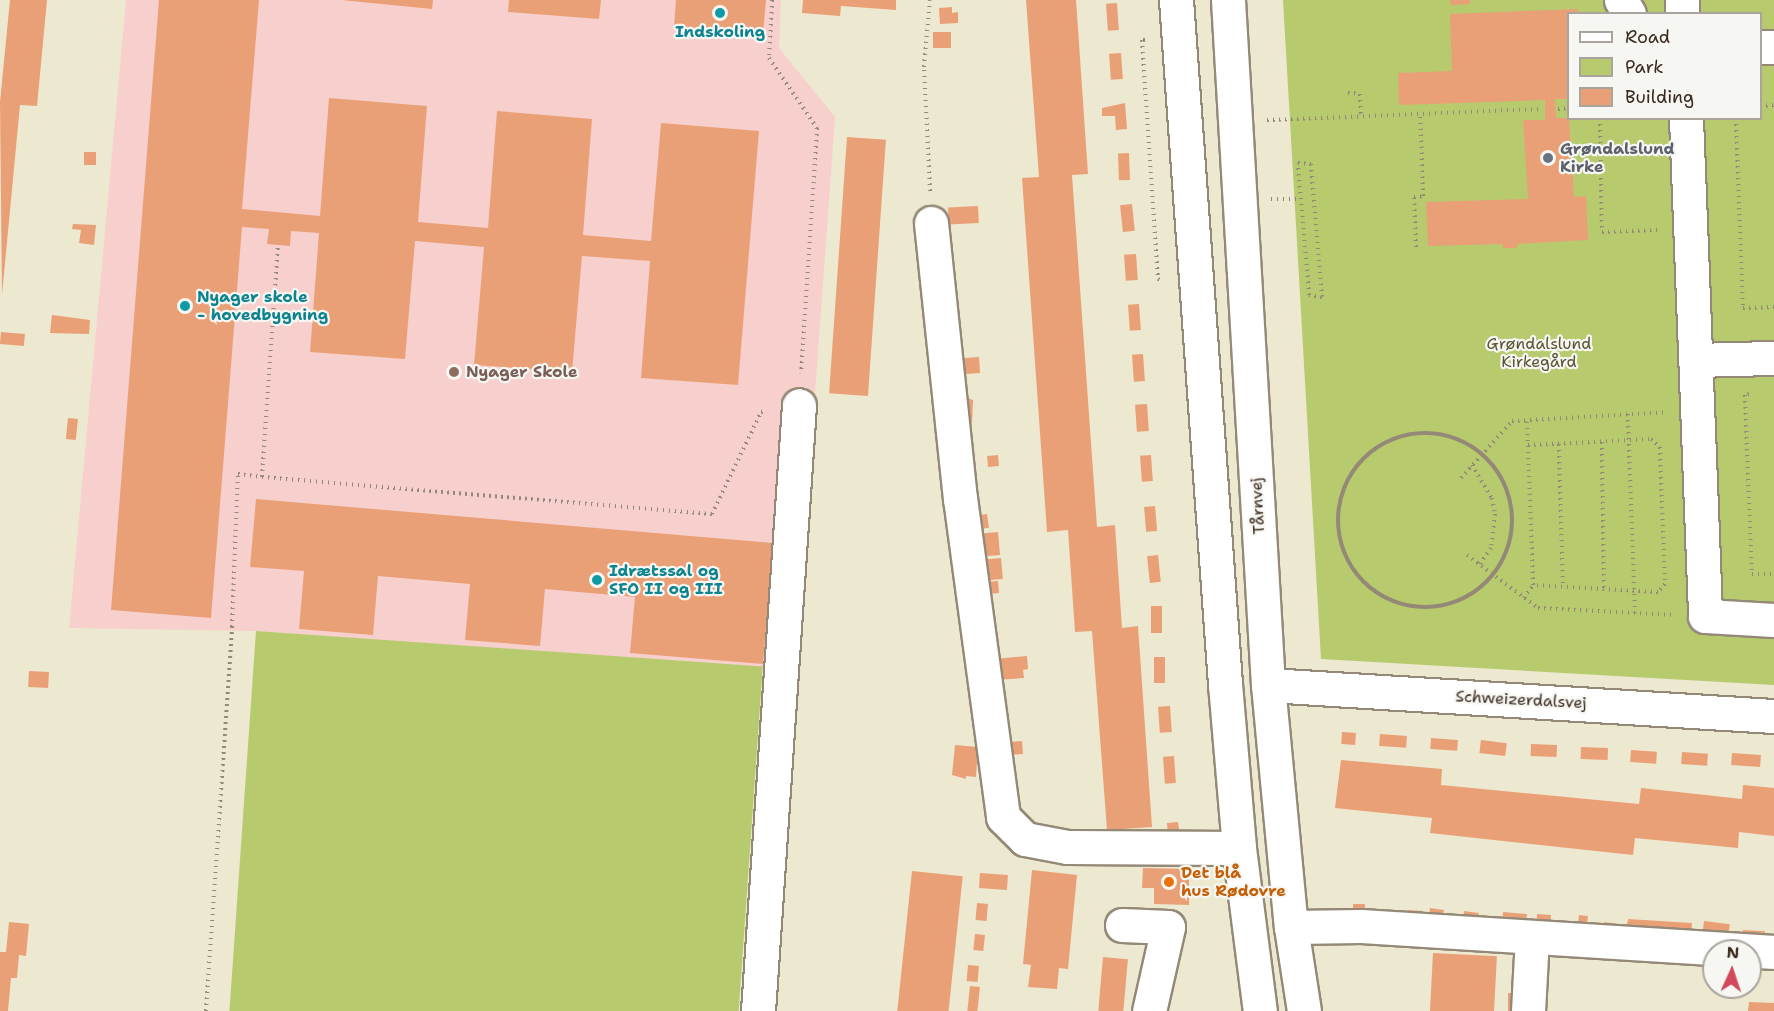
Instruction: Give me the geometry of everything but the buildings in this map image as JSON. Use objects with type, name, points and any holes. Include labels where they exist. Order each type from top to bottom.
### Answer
[{"type":"street","points":[[1176,0],[1239,848],[1260,1011]]},
{"type":"street","name":"Tårnvej","points":[[1228,0],[1268,685],[1291,927],[1304,1011]]},
{"type":"street","points":[[1686,120],[1705,616],[1774,620]]},
{"type":"street","points":[[931,223],[960,498],[1002,817],[1024,839],[1067,847],[1239,848]]},
{"type":"street","points":[[1695,360],[1774,358]]},
{"type":"street","points":[[758,1011],[800,405]]},
{"type":"street","name":"Schweizerdalsvej","points":[[1268,685],[1774,716]]},
{"type":"street","points":[[1122,925],[1168,927],[1149,1011]]},
{"type":"street","points":[[1291,927],[1360,926],[1774,952]]},
{"type":"street","points":[[1528,1011],[1532,937]]},
{"type":"path","points":[[206,1011],[232,637],[238,474],[712,514],[761,412],[800,405],[817,128],[769,58],[772,0]]},
{"type":"path","points":[[930,0],[924,67],[931,223]]},
{"type":"path","points":[[1348,93],[1360,94],[1361,116]]},
{"type":"path","points":[[1558,109],[1567,108]]},
{"type":"path","points":[[1236,121],[1543,109]]},
{"type":"path","points":[[1416,247],[1414,197],[1423,196],[1420,115]]},
{"type":"path","points":[[1599,120],[1602,232],[1690,230]]},
{"type":"path","points":[[1736,120],[1743,308],[1774,307]]},
{"type":"path","points":[[1298,163],[1311,164],[1318,226],[1322,297],[1309,295],[1298,163]]},
{"type":"path","points":[[1155,234],[1158,279]]},
{"type":"path","points":[[262,477],[278,245]]},
{"type":"path","points":[[1755,394],[1745,395],[1752,574],[1774,574]]},
{"type":"path","points":[[1461,478],[1512,421],[1697,410]]},
{"type":"path","points":[[1628,414],[1635,613]]},
{"type":"path","points":[[1524,598],[1533,585],[1527,420]]},
{"type":"path","points":[[1430,433],[1449,437],[1482,454],[1501,477],[1511,505],[1511,534],[1502,561],[1491,576],[1459,601],[1431,607],[1401,604],[1375,592],[1354,572],[1342,547],[1337,519],[1342,491],[1356,466],[1376,447],[1402,436],[1430,433]]},
{"type":"path","points":[[1528,446],[1651,439],[1660,447],[1665,584],[1658,592],[1533,585]]},
{"type":"path","points":[[1602,442],[1604,589]]},
{"type":"path","points":[[1559,444],[1563,586]]},
{"type":"path","points":[[1472,465],[1492,498],[1495,514],[1491,548],[1479,565]]},
{"type":"path","points":[[1467,555],[1491,576],[1538,608],[1705,616]]},
{"type":"shaded area","name":"Nyager Skole","points":[[126,0],[781,0],[779,48],[835,117],[795,670],[256,631],[69,628]]},
{"type":"green space","name":"Grøndalslund Kirkegård","points":[[1283,0],[1774,0],[1774,685],[1321,659]]},
{"type":"green space","points":[[256,631],[763,666],[739,1011],[229,1011]]},
{"type":"place","name":"Indskoling","points":[[720,13]]},
{"type":"place","name":"Grøndalslund Kirke","points":[[1548,158]]},
{"type":"place","name":"Nyager skole - hovedbygning","points":[[185,306]]},
{"type":"place","name":"Nyager Skole","points":[[454,372]]},
{"type":"place","name":"Idrætssal og SFO II og III","points":[[597,580]]},
{"type":"place","name":"Det blå hus Rødovre","points":[[1169,882]]}]
